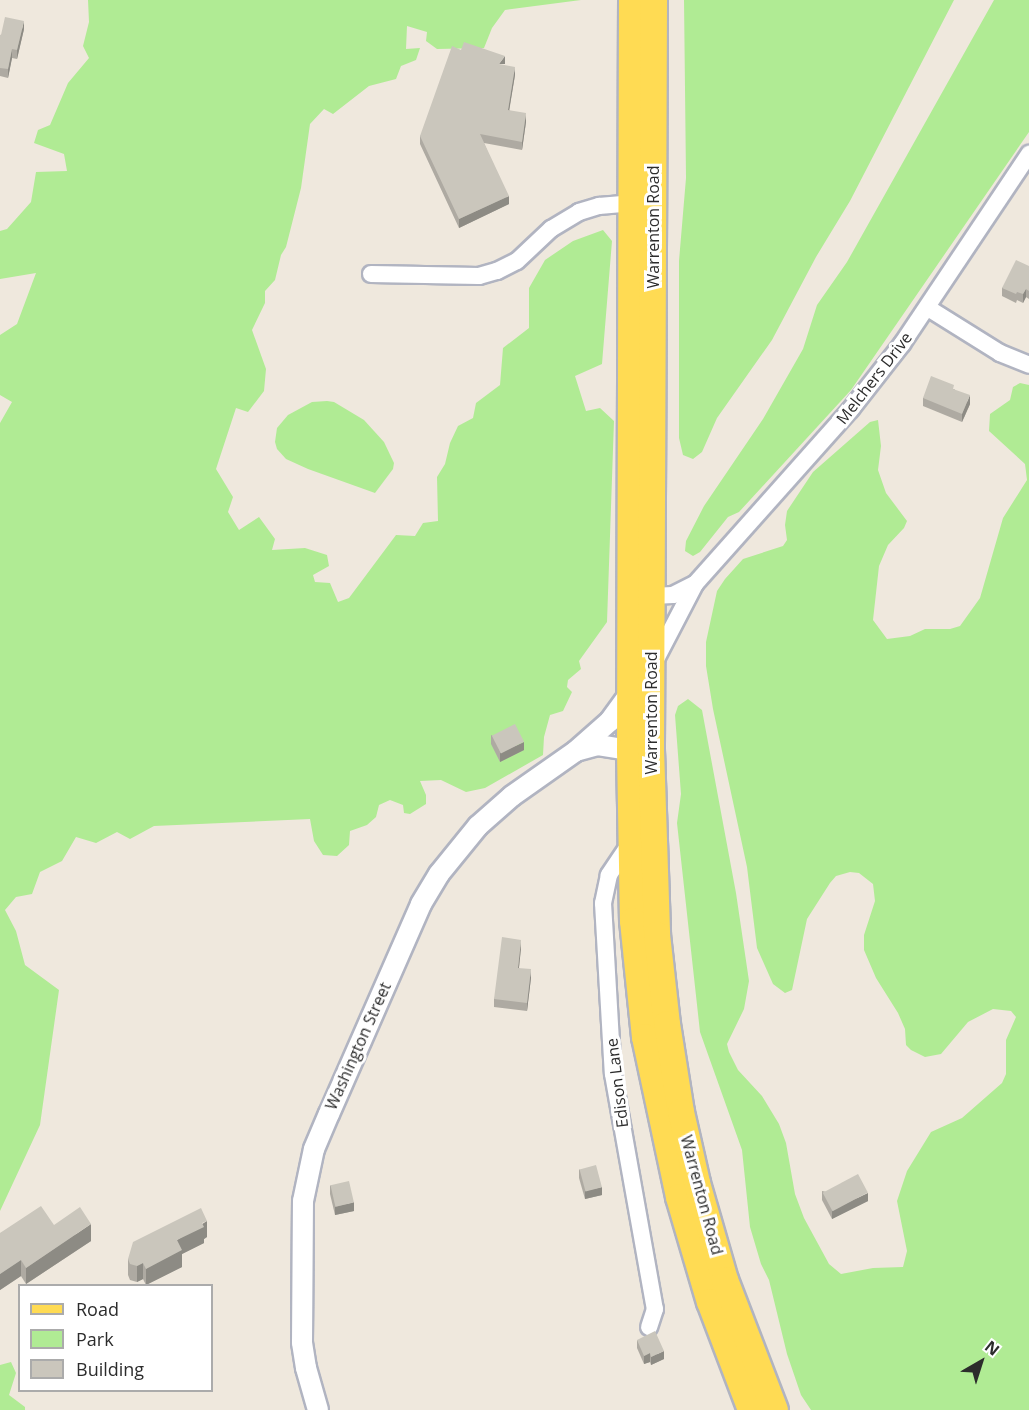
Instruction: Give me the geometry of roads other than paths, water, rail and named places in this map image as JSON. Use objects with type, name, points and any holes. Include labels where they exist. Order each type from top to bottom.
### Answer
[{"type":"main road","name":"Warrenton Road","points":[[632,0],[630,750],[631,842],[638,981],[645,1037],[665,1139],[691,1243],[727,1350],[751,1410]]},
{"type":"main road","name":"Warrenton Road","points":[[654,0],[651,821],[657,934],[667,1024],[681,1112],[697,1183],[725,1280],[775,1410]]},
{"type":"street","name":"Melchers Drive","points":[[651,669],[696,584],[851,409],[928,308],[1029,154]]},
{"type":"street","points":[[371,274],[472,277],[488,274],[517,261],[551,229],[579,212],[599,206],[631,203]]},
{"type":"street","points":[[928,308],[1000,353],[1029,365]]},
{"type":"street","name":"Melchers Drive","points":[[652,596],[673,595],[696,584]]},
{"type":"street","name":"Washington Street","points":[[318,1410],[306,1368],[302,1342],[303,1201],[314,1149],[421,904],[439,874],[478,826],[512,796],[576,750],[614,717],[630,693]]},
{"type":"street","name":"Washington Street","points":[[576,750],[598,745],[630,750]]},
{"type":"street","name":"Edison Lane","points":[[631,842],[609,875],[603,903],[613,1074],[656,1309],[649,1327]]}]
